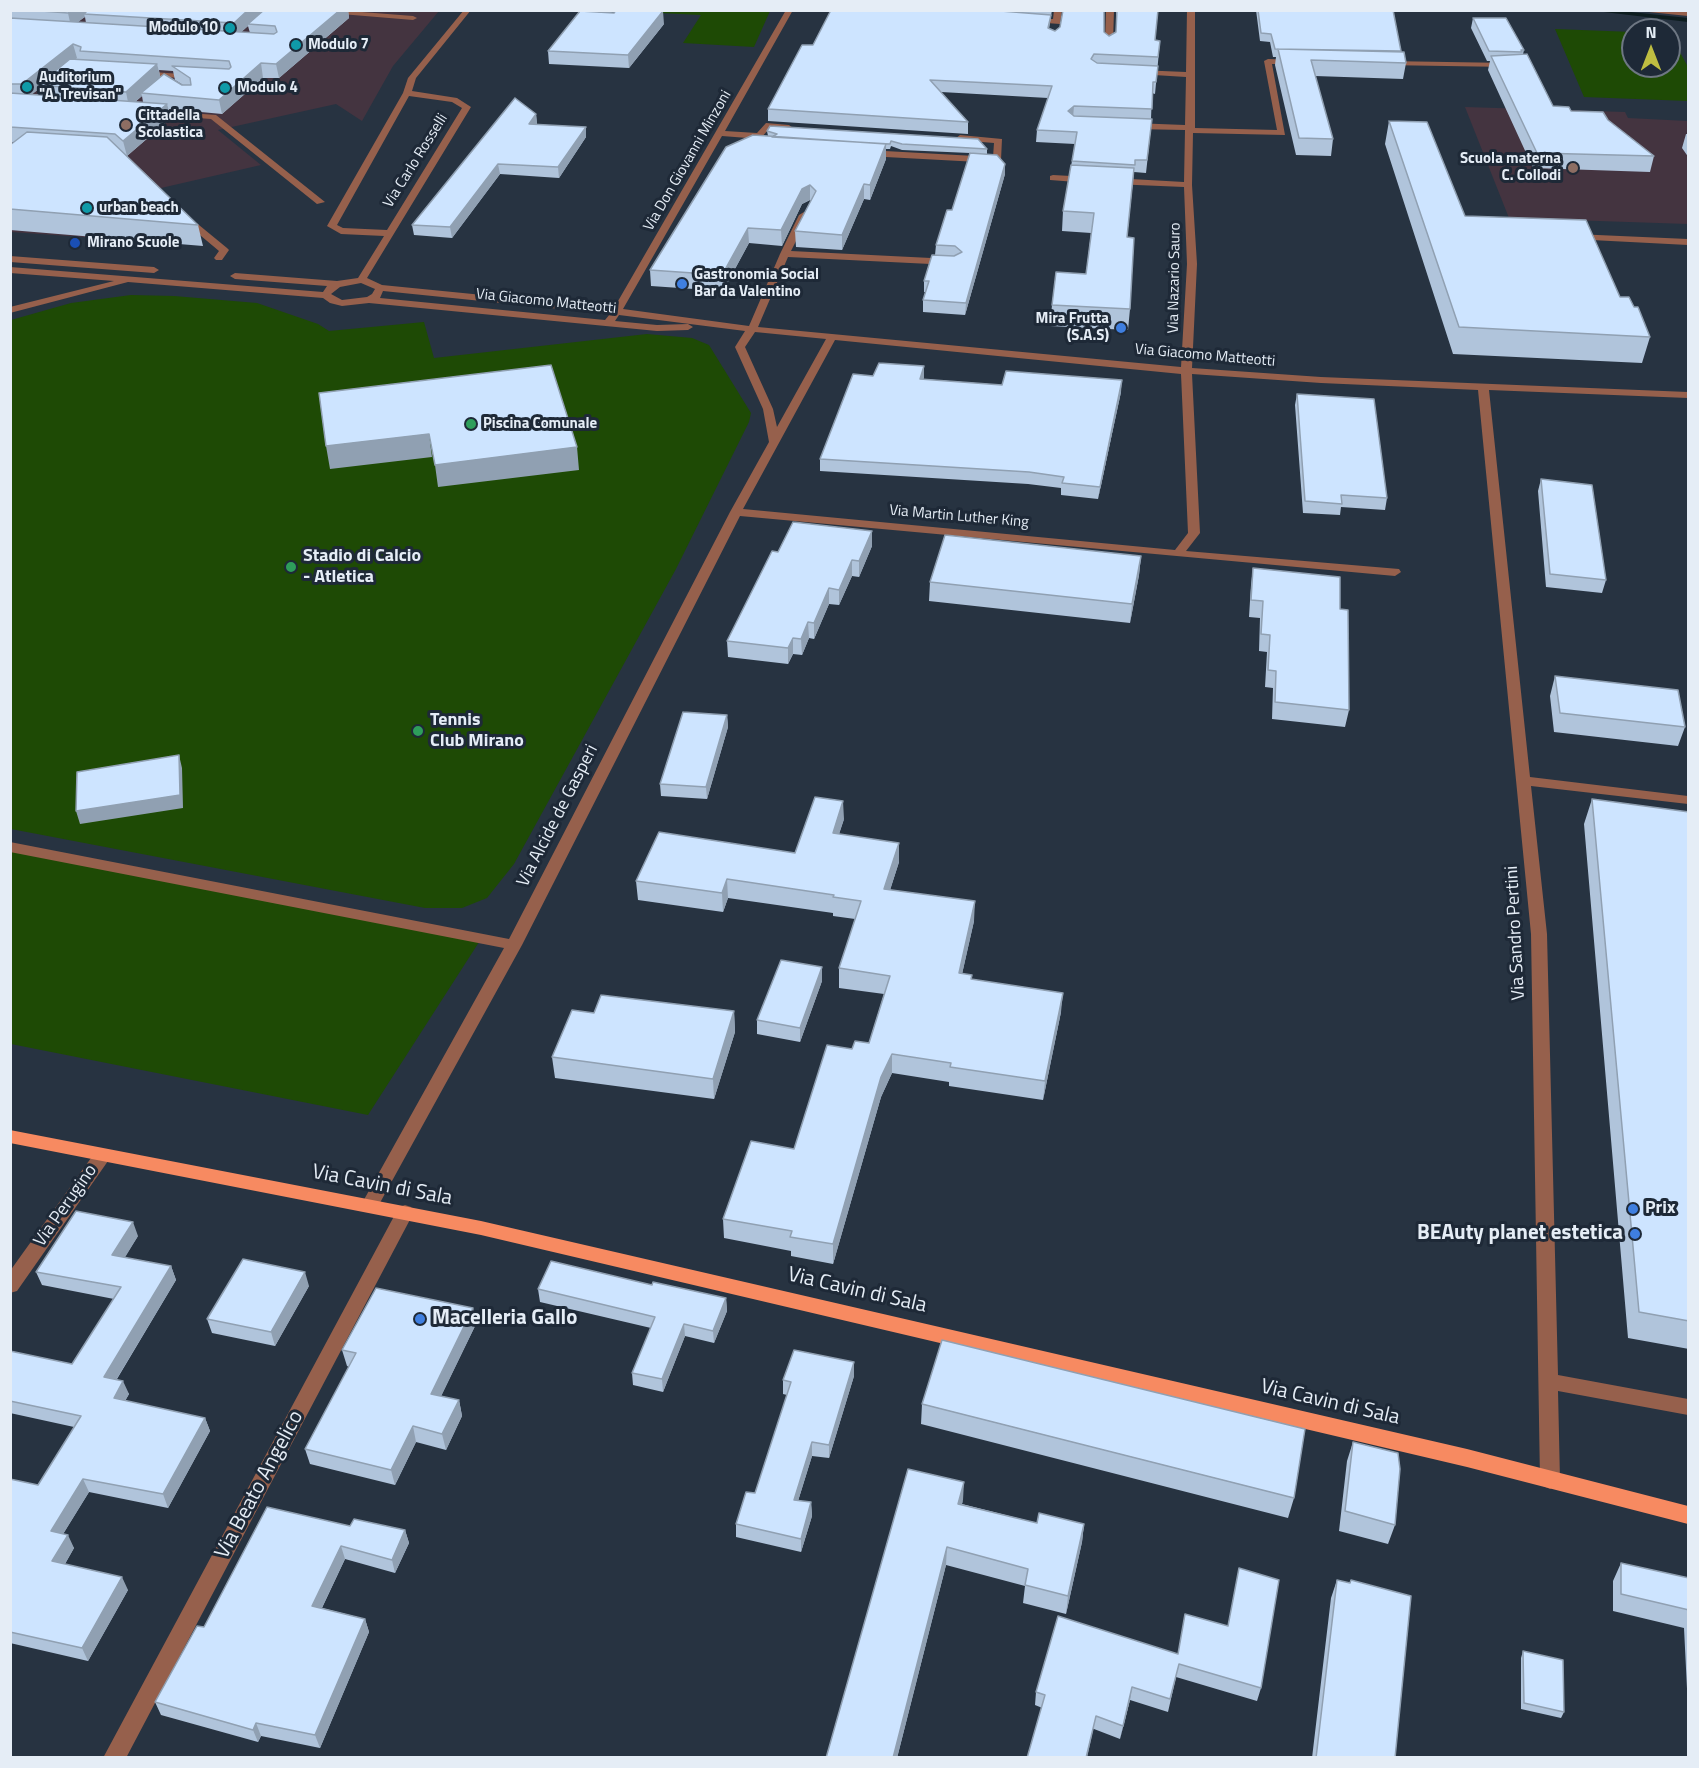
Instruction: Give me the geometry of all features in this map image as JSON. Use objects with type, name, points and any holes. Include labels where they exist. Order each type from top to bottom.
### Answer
[{"type":"main road","name":"Via Cavin di Sala","points":[[10,1136],[102,1156],[405,1212],[826,1307],[1689,1515]]},
{"type":"street","points":[[296,10],[413,18]]},
{"type":"street","points":[[389,233],[341,231],[332,226],[407,93],[412,78],[468,10]]},
{"type":"street","name":"Via Don Giovanni Minzoni","points":[[608,323],[617,312],[790,10]]},
{"type":"street","points":[[1023,20],[1056,26],[1058,10]]},
{"type":"street","points":[[1109,43],[1110,10]]},
{"type":"street","name":"Via Nazario Sauro","points":[[1188,371],[1186,363],[1192,264],[1188,185],[1191,129],[1191,10]]},
{"type":"street","points":[[1649,10],[1689,14]]},
{"type":"street","points":[[287,16],[310,11]]},
{"type":"street","points":[[1119,125],[1282,133],[1268,61],[1304,62]]},
{"type":"street","points":[[1376,63],[1520,66]]},
{"type":"street","points":[[128,72],[207,78]]},
{"type":"street","points":[[1131,72],[1191,75]]},
{"type":"street","name":"Via Carlo Rosselli","points":[[361,280],[467,107],[454,100],[407,93]]},
{"type":"street","points":[[144,111],[213,117],[320,202]]},
{"type":"street","points":[[756,146],[766,126],[799,128]]},
{"type":"street","points":[[720,133],[760,136]]},
{"type":"street","points":[[862,153],[997,160],[999,141],[951,137]]},
{"type":"street","points":[[1053,178],[1188,185]]},
{"type":"street","points":[[774,441],[768,409],[740,347],[756,322],[809,205]]},
{"type":"street","points":[[181,213],[224,250],[219,258]]},
{"type":"street","points":[[1568,236],[1689,242]]},
{"type":"street","points":[[785,254],[954,262]]},
{"type":"street","points":[[10,259],[160,270]]},
{"type":"street","name":"Via Giacomo Matteotti","points":[[10,270],[326,295],[342,303],[369,300],[657,328],[721,326]]},
{"type":"street","points":[[220,275],[337,284],[361,280]]},
{"type":"street","points":[[12,308],[144,279]]},
{"type":"street","name":"Via Giacomo Matteotti","points":[[361,280],[380,288],[663,316],[721,326],[1188,371],[1321,380],[1689,395]]},
{"type":"street","points":[[326,295],[331,287],[337,284]]},
{"type":"street","points":[[369,300],[380,292],[380,288]]},
{"type":"street","name":"Via Alcide de Gasperi","points":[[370,1205],[514,945],[736,512],[832,337]]},
{"type":"street","points":[[1178,554],[1194,533],[1188,371]]},
{"type":"street","name":"Via Sandro Pertini","points":[[1483,387],[1539,934],[1550,1480]]},
{"type":"street","name":"Via Martin Luther King","points":[[736,512],[1395,572]]},
{"type":"street","points":[[1524,781],[1689,800]]},
{"type":"street","points":[[10,847],[514,945]]},
{"type":"street","name":"Via Perugino","points":[[10,1286],[102,1156]]},
{"type":"street","name":"Via Beato Angelico","points":[[114,1758],[405,1212]]},
{"type":"street","points":[[1548,1381],[1689,1407]]},
{"type":"shaded area","name":"Cittadella Scolastica","points":[[10,11],[439,11],[393,66],[362,121],[336,104],[218,130],[261,165],[148,191],[181,244],[11,232]]},
{"type":"shaded area","name":"Scuola materna C. Collodi","points":[[1465,107],[1625,112],[1628,118],[1688,121],[1688,224],[1509,218]]},
{"type":"green space","points":[[617,11],[770,11],[754,47],[683,43],[701,15]]},
{"type":"green space","points":[[1555,29],[1621,32],[1621,78],[1681,78],[1681,54],[1688,67],[1688,101],[1584,97]]},
{"type":"green space","name":"Stadio di Calcio - Atletica","points":[[131,295],[257,303],[318,324],[329,331],[424,322],[434,358],[647,334],[692,338],[709,345],[751,413],[749,422],[676,569],[514,864],[487,898],[462,908],[425,908],[11,829],[11,320],[71,303]]},
{"type":"green space","points":[[10,851],[481,939],[368,1115],[11,1044]]},
{"type":"building","points":[[28,10],[72,10],[68,13]]},
{"type":"building","points":[[88,10],[248,10],[234,23],[84,14]]},
{"type":"building","points":[[264,10],[340,10],[276,64],[261,63],[219,100],[141,93],[164,74],[182,85],[191,85],[190,78],[172,66],[229,69],[231,67],[229,61],[80,51],[81,47],[73,44],[22,84],[10,84],[10,18],[274,34],[277,32],[275,26],[248,24]]},
{"type":"building","points":[[616,10],[663,11],[628,55],[548,51],[580,11],[614,13]]},
{"type":"building","points":[[831,10],[988,10],[1051,15],[1048,28],[1055,31],[1060,27],[1063,10],[1104,10],[1104,32],[1109,36],[1116,32],[1117,10],[1158,10],[1155,40],[1160,41],[1158,57],[1094,54],[1091,59],[1097,63],[1158,66],[1156,82],[1153,82],[1152,109],[1074,106],[1068,111],[1074,116],[1152,119],[1147,160],[1135,160],[1135,165],[1072,161],[1077,132],[1037,130],[1052,86],[930,80],[968,122],[768,109],[802,45],[813,45]]},
{"type":"building","points":[[1258,10],[1393,10],[1401,51],[1275,49],[1271,34],[1261,33]]},
{"type":"building","points":[[1473,18],[1506,18],[1524,50],[1521,50],[1522,52],[1489,51]]},
{"type":"building","points":[[1278,49],[1404,52],[1406,63],[1311,60],[1333,139],[1299,138]]},
{"type":"building","points":[[1527,54],[1553,106],[1569,107],[1571,111],[1603,112],[1608,120],[1654,156],[1537,153],[1491,56]]},
{"type":"building","points":[[70,59],[157,64],[126,92],[38,85]]},
{"type":"building","points":[[10,93],[167,104],[123,141],[115,134],[10,127]]},
{"type":"building","points":[[515,98],[536,114],[529,124],[586,127],[558,167],[498,164],[450,227],[412,225]]},
{"type":"building","points":[[1389,121],[1427,122],[1465,216],[1586,220],[1620,297],[1629,297],[1634,307],[1638,307],[1650,337],[1459,327]]},
{"type":"building","points":[[770,126],[978,139],[987,149],[902,144],[891,141],[890,144],[772,137],[777,134],[767,131]]},
{"type":"building","name":"urban beach","points":[[27,132],[107,137],[198,225],[10,209],[10,145]]},
{"type":"building","points":[[753,135],[886,144],[870,185],[864,184],[842,235],[795,231],[816,191],[810,185],[802,189],[781,230],[748,228],[722,275],[650,270],[726,147]]},
{"type":"building","points":[[970,153],[997,155],[1005,164],[966,303],[923,300],[929,281],[924,281],[932,255],[954,256],[962,252],[955,246],[936,245],[947,210],[952,210]]},
{"type":"building","points":[[1071,165],[1134,168],[1127,237],[1134,238],[1130,309],[1052,305],[1056,272],[1086,274],[1094,213],[1063,211]]},
{"type":"building","points":[[879,363],[924,366],[920,379],[1002,385],[1006,371],[1122,380],[1100,487],[1062,483],[1064,477],[1029,472],[820,459],[853,374],[873,376]]},
{"type":"building","points":[[551,365],[577,447],[435,465],[429,434],[326,446],[319,393]]},
{"type":"building","points":[[1297,394],[1374,399],[1387,498],[1341,495],[1342,504],[1305,501]]},
{"type":"building","points":[[1541,479],[1592,485],[1606,580],[1550,574]]},
{"type":"building","points":[[793,522],[872,531],[859,561],[852,560],[839,590],[829,588],[814,623],[808,622],[801,639],[793,638],[788,648],[727,641],[772,551],[778,552]]},
{"type":"building","points":[[945,535],[1141,556],[1132,604],[930,582]]},
{"type":"building","points":[[1253,568],[1340,577],[1340,609],[1348,610],[1349,710],[1275,702],[1276,671],[1268,670],[1270,635],[1261,634],[1263,601],[1251,600]]},
{"type":"building","points":[[1555,676],[1678,690],[1685,727],[1560,713]]},
{"type":"building","points":[[683,712],[727,715],[706,787],[660,784]]},
{"type":"building","points":[[179,755],[180,795],[76,811],[77,772]]},
{"type":"building","points":[[815,797],[843,801],[833,833],[899,843],[884,889],[975,901],[959,973],[972,975],[971,979],[1063,993],[1045,1081],[950,1067],[951,1063],[892,1054],[881,1077],[833,1244],[790,1237],[792,1231],[723,1219],[751,1141],[794,1149],[827,1045],[852,1049],[855,1041],[869,1043],[890,976],[839,968],[861,901],[727,879],[722,893],[636,881],[659,832],[795,853]]},
{"type":"building","points":[[1592,799],[1689,812],[1689,1321],[1639,1312]]},
{"type":"building","points":[[781,960],[822,967],[800,1028],[757,1020]]},
{"type":"building","points":[[601,995],[734,1011],[713,1079],[552,1057],[572,1010],[594,1013]]},
{"type":"building","points":[[76,1211],[133,1222],[112,1255],[171,1266],[104,1377],[123,1381],[114,1398],[205,1418],[163,1494],[83,1479],[51,1531],[68,1535],[52,1561],[122,1577],[82,1648],[10,1632],[10,1479],[38,1485],[81,1416],[10,1401],[10,1351],[72,1364],[121,1287],[36,1272]]},
{"type":"building","points":[[243,1259],[305,1272],[271,1332],[207,1319]]},
{"type":"building","points":[[551,1261],[652,1285],[653,1282],[726,1298],[713,1331],[684,1324],[662,1379],[632,1373],[655,1317],[538,1289]]},
{"type":"building","points":[[376,1288],[473,1308],[431,1394],[459,1400],[442,1434],[413,1426],[391,1470],[305,1449],[356,1353],[342,1350]]},
{"type":"building","points":[[942,1340],[1305,1429],[1294,1498],[922,1404]]},
{"type":"building","points":[[794,1350],[854,1362],[829,1445],[812,1442],[794,1500],[811,1502],[801,1539],[736,1524],[746,1492],[755,1493],[791,1382],[783,1380]]},
{"type":"building","points":[[1353,1442],[1398,1453],[1400,1469],[1395,1525],[1345,1511]]},
{"type":"building","points":[[908,1469],[964,1482],[958,1504],[1037,1523],[1039,1513],[1084,1524],[1068,1596],[1025,1585],[1028,1569],[947,1547],[893,1758],[826,1758]]},
{"type":"building","points":[[267,1507],[350,1526],[354,1519],[405,1530],[392,1560],[341,1546],[312,1606],[365,1619],[315,1735],[256,1723],[253,1730],[155,1702],[197,1626],[204,1627]]},
{"type":"building","points":[[1621,1563],[1689,1578],[1689,1610],[1621,1594]]},
{"type":"building","points":[[1239,1568],[1279,1580],[1261,1688],[1179,1664],[1170,1699],[1132,1687],[1123,1726],[1096,1716],[1086,1758],[1027,1758],[1045,1695],[1036,1692],[1058,1616],[1178,1654],[1185,1614],[1228,1626]]},
{"type":"building","points":[[1337,1580],[1350,1583],[1351,1580],[1411,1596],[1395,1758],[1316,1758]]},
{"type":"building","points":[[1523,1651],[1563,1660],[1564,1712],[1524,1703]]},
{"type":"waterway","points":[[1590,10],[1688,20]]},
{"type":"place","name":"Modulo 10","points":[[230,28]]},
{"type":"place","name":"Modulo 7","points":[[296,45]]},
{"type":"place","name":"Auditorium \"A. Trevisan\"","points":[[27,87]]},
{"type":"place","name":"Modulo 4","points":[[225,88]]},
{"type":"place","name":"Cittadella Scolastica","points":[[126,125]]},
{"type":"place","name":"Scuola materna C. Collodi","points":[[1573,168]]},
{"type":"place","name":"urban beach","points":[[87,208]]},
{"type":"place","name":"Mirano Scuole","points":[[75,243]]},
{"type":"place","name":"Gastronomia Social Bar da Valentino","points":[[682,284]]},
{"type":"place","name":"Mira Frutta (S.A.S)","points":[[1121,328]]},
{"type":"place","name":"Piscina Comunale","points":[[471,424]]},
{"type":"place","name":"Stadio di Calcio - Atletica","points":[[291,567]]},
{"type":"place","name":"Tennis Club Mirano","points":[[418,731]]},
{"type":"place","name":"Prix","points":[[1633,1209]]},
{"type":"place","name":"BEAuty planet estetica","points":[[1635,1234]]},
{"type":"place","name":"Macelleria Gallo","points":[[420,1319]]}]
